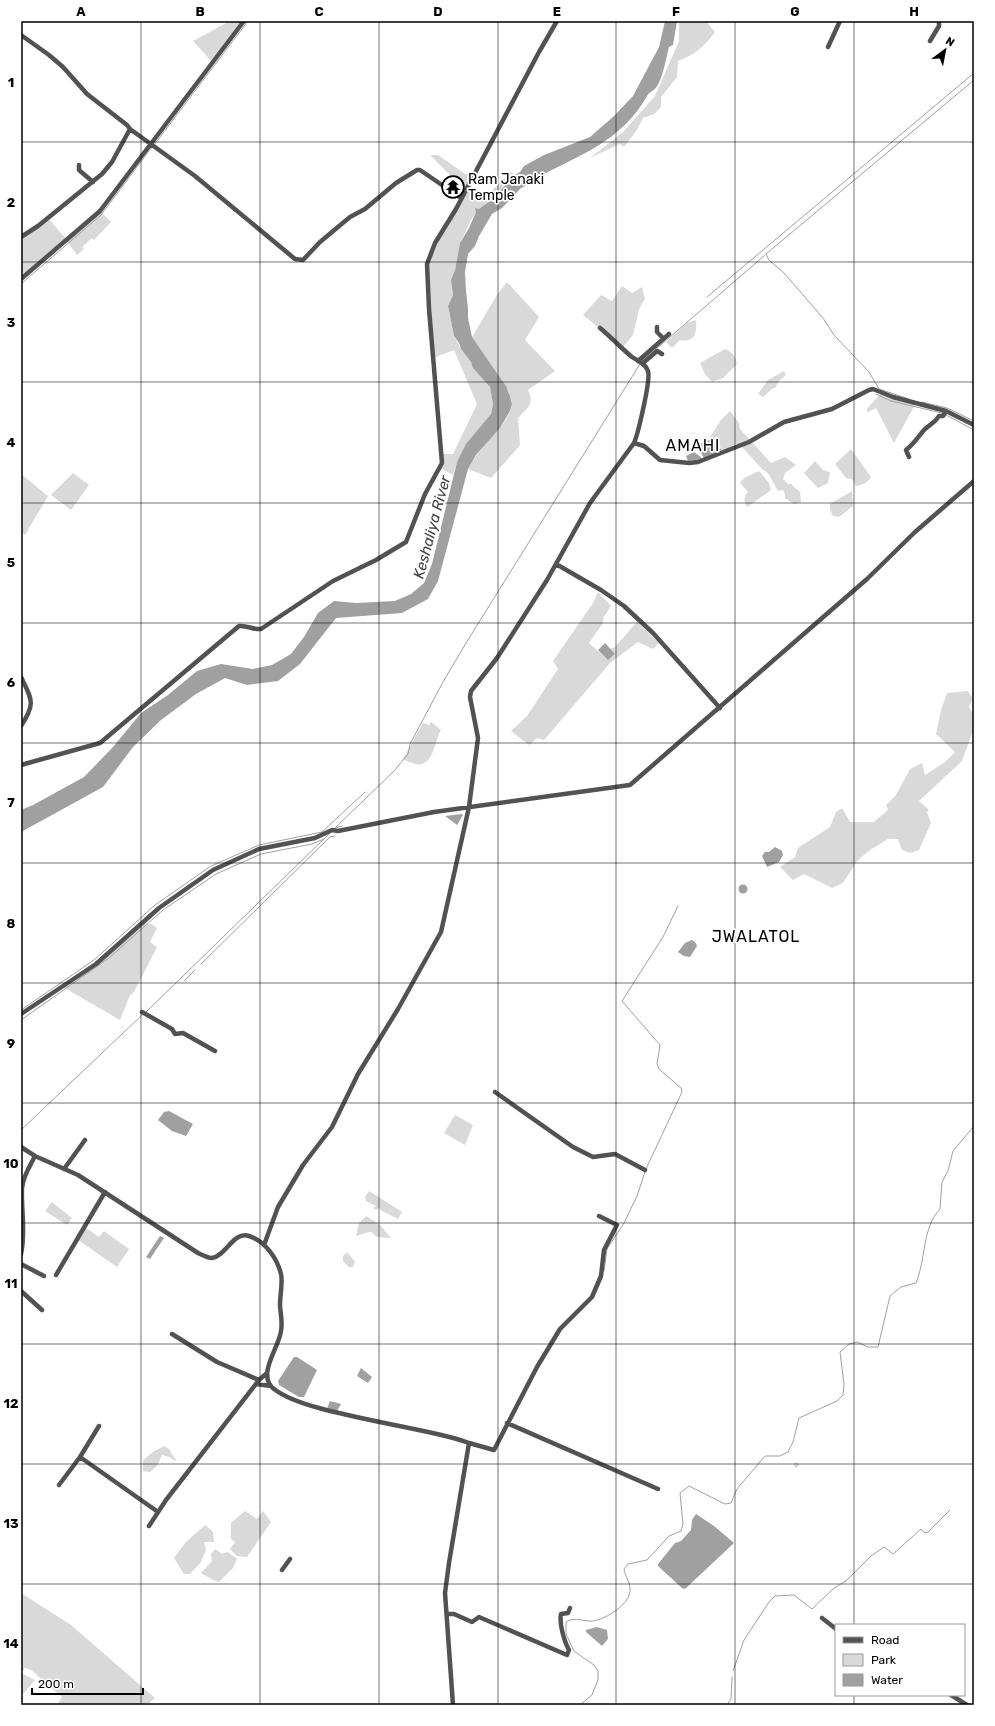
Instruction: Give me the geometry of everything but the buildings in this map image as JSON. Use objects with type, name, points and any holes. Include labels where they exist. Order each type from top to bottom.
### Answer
[{"type":"street","points":[[21,279],[100,211],[244,21]]},
{"type":"street","points":[[21,765],[100,744],[238,626],[247,626],[255,630],[260,629],[333,581],[376,560],[406,542],[425,494],[442,463],[429,309],[427,264],[435,243],[456,209],[557,21]]},
{"type":"street","points":[[828,47],[840,21]]},
{"type":"street","points":[[930,41],[939,26],[940,21]]},
{"type":"street","points":[[21,35],[63,67],[87,94],[151,145],[195,176],[295,259],[303,260],[320,242],[350,218],[365,209],[378,197],[417,170],[420,170],[461,198]]},
{"type":"street","points":[[21,237],[38,226],[107,169],[130,129]]},
{"type":"street","points":[[79,165],[79,170],[92,182]]},
{"type":"street","points":[[657,327],[657,332],[663,338]]},
{"type":"street","points":[[264,1245],[278,1207],[303,1165],[332,1127],[358,1074],[398,1009],[441,932],[469,807],[478,738],[470,697],[471,691],[496,658],[556,564],[590,503],[634,443],[638,435],[648,387],[648,372],[640,362],[600,328]]},
{"type":"street","points":[[640,362],[663,338],[669,334]]},
{"type":"street","points":[[640,362],[657,351],[662,354]]},
{"type":"street","points":[[634,443],[644,446],[660,460],[689,463],[698,462],[749,442],[784,422],[832,409],[869,390],[946,411],[974,425]]},
{"type":"street","points":[[909,457],[906,450],[916,442],[925,429],[935,423],[938,416],[943,416],[946,411]]},
{"type":"street","points":[[21,1014],[96,964],[159,908],[180,892],[213,870],[259,849],[315,838],[332,830],[338,831],[434,812],[630,785],[867,579],[915,532],[974,480]]},
{"type":"street","points":[[556,564],[601,590],[624,606],[653,633],[720,708]]},
{"type":"street","points":[[21,677],[30,693],[31,701],[28,715],[21,726]]},
{"type":"street","points":[[144,1014],[172,1029],[175,1034],[183,1033],[214,1051]]},
{"type":"street","points":[[495,1092],[573,1147],[593,1157],[615,1154],[645,1170]]},
{"type":"street","points":[[64,1168],[85,1140]]},
{"type":"street","points":[[21,1147],[35,1156],[64,1168],[105,1192],[198,1253],[210,1258],[220,1254],[238,1237],[248,1235],[268,1248],[282,1275],[280,1292],[282,1329],[279,1342],[267,1373],[271,1386],[275,1390],[296,1401],[338,1414],[459,1439],[494,1450],[537,1367],[560,1330],[592,1297],[601,1276],[604,1250],[617,1225],[599,1216]]},
{"type":"street","points":[[21,1254],[24,1230],[22,1189],[26,1173],[35,1156]]},
{"type":"street","points":[[56,1276],[105,1192]]},
{"type":"street","points":[[21,1264],[44,1276]]},
{"type":"street","points":[[21,1291],[42,1310]]},
{"type":"street","points":[[172,1334],[216,1362],[259,1380]]},
{"type":"street","points":[[149,1526],[184,1476],[259,1380],[267,1373]]},
{"type":"street","points":[[256,1384],[271,1386]]},
{"type":"street","points":[[507,1424],[658,1489]]},
{"type":"street","points":[[59,1485],[80,1457],[99,1426]]},
{"type":"street","points":[[453,1705],[445,1593],[469,1443]]},
{"type":"street","points":[[80,1457],[158,1512]]},
{"type":"street","points":[[282,1570],[290,1559]]},
{"type":"street","points":[[447,1614],[454,1614],[472,1622],[479,1617],[567,1655],[569,1650],[564,1639],[560,1618],[561,1614],[568,1613],[570,1608]]},
{"type":"street","points":[[822,1618],[835,1628]]},
{"type":"street","points":[[953,1696],[967,1705]]},
{"type":"green space","points":[[230,21],[244,21],[213,63],[193,41]]},
{"type":"green space","points":[[679,21],[706,21],[715,32],[699,50],[678,61],[677,77],[661,97],[661,107],[654,114],[643,118],[637,130],[624,147],[620,144],[590,158],[623,132],[655,96],[679,41]]},
{"type":"green space","points":[[430,155],[438,155],[465,174],[475,177],[471,188],[484,198],[511,172],[515,175],[490,201],[476,212],[472,218],[460,243],[455,270],[451,280],[453,295],[448,306],[454,336],[474,368],[490,387],[493,404],[491,414],[457,462],[453,475],[442,469],[437,471],[442,463],[441,454],[453,454],[477,404],[454,350],[433,358],[427,264],[435,243],[461,198],[465,186],[450,175]]},
{"type":"green space","points":[[100,211],[111,222],[94,240],[92,238],[82,247],[84,249],[77,255],[66,240],[24,276],[21,270],[21,237],[48,218],[66,239]]},
{"type":"green space","points":[[507,282],[539,317],[525,340],[555,371],[528,390],[531,403],[518,418],[520,445],[491,478],[468,469],[479,452],[500,428],[510,413],[512,403],[506,387],[472,337],[497,295]]},
{"type":"green space","points":[[622,286],[632,293],[642,287],[645,299],[639,309],[633,335],[623,347],[583,315],[601,295],[612,301]]},
{"type":"green space","points":[[696,320],[696,329],[692,338],[685,341],[680,340],[672,348],[666,342],[687,323]]},
{"type":"green space","points":[[725,349],[730,351],[737,364],[723,378],[712,382],[705,374],[700,363]]},
{"type":"green space","points":[[784,371],[786,375],[779,381],[775,388],[763,397],[758,394],[768,380]]},
{"type":"green space","points":[[881,393],[916,403],[894,443],[876,408],[868,412],[866,410]]},
{"type":"green space","points":[[730,411],[739,423],[740,429],[771,463],[785,457],[796,465],[785,473],[783,479],[800,492],[801,502],[794,504],[785,498],[783,490],[778,491],[768,473],[762,469],[742,447],[736,444],[724,451],[710,437],[721,420]]},
{"type":"green space","points":[[851,449],[871,477],[865,483],[856,486],[852,479],[846,478],[835,464]]},
{"type":"green space","points":[[815,461],[823,470],[830,472],[828,483],[818,488],[804,473]]},
{"type":"green space","points":[[759,471],[769,483],[771,490],[747,507],[744,499],[748,492],[740,483],[744,478]]},
{"type":"green space","points":[[73,473],[89,485],[71,510],[51,495]]},
{"type":"green space","points":[[21,474],[48,496],[25,535],[21,532],[21,511],[23,507],[21,505]]},
{"type":"green space","points":[[852,491],[853,506],[839,517],[833,516],[830,510],[830,504]]},
{"type":"green space","points":[[598,592],[611,606],[603,618],[603,623],[589,643],[608,660],[615,654],[610,649],[615,647],[637,622],[659,643],[653,649],[638,642],[610,663],[544,740],[537,738],[529,745],[511,731],[527,716],[558,669],[553,661],[593,603]]},
{"type":"green space","points":[[968,691],[973,699],[969,707],[974,716],[974,728],[962,761],[919,801],[929,810],[927,812],[931,823],[919,850],[910,853],[902,850],[898,839],[888,839],[870,850],[857,861],[843,883],[832,888],[804,874],[793,880],[780,867],[795,857],[798,848],[830,827],[836,812],[842,808],[850,822],[874,822],[888,810],[886,805],[896,795],[910,769],[922,763],[925,775],[945,762],[955,752],[936,734],[941,710],[947,693]]},
{"type":"green space","points":[[431,722],[441,730],[430,758],[421,764],[415,764],[403,759],[423,723],[429,725]]},
{"type":"green space","points":[[143,923],[151,924],[157,928],[150,942],[157,947],[134,992],[130,995],[120,1020],[63,987],[96,964]]},
{"type":"green space","points":[[455,1115],[473,1125],[465,1145],[444,1133]]},
{"type":"green space","points":[[369,1191],[402,1212],[398,1219],[379,1208],[376,1210],[373,1208],[376,1206],[366,1201],[365,1197]]},
{"type":"green space","points":[[52,1202],[72,1218],[67,1225],[45,1211]]},
{"type":"green space","points":[[366,1216],[380,1225],[391,1238],[377,1237],[371,1232],[356,1236],[359,1223]]},
{"type":"green space","points":[[86,1228],[99,1237],[104,1231],[129,1249],[117,1267],[78,1240]]},
{"type":"green space","points":[[348,1253],[355,1262],[353,1267],[349,1267],[343,1261],[343,1256]]},
{"type":"green space","points":[[164,1446],[169,1449],[177,1462],[162,1455],[157,1466],[150,1472],[143,1471],[143,1460]]},
{"type":"green space","points":[[245,1511],[257,1519],[263,1511],[271,1522],[247,1557],[237,1556],[230,1549],[235,1542],[231,1539],[231,1523]]},
{"type":"green space","points":[[205,1525],[213,1532],[214,1542],[204,1542],[206,1550],[201,1562],[190,1574],[184,1574],[174,1558],[186,1542]]},
{"type":"green space","points":[[215,1549],[222,1554],[228,1552],[237,1559],[233,1568],[219,1582],[201,1573],[212,1561],[211,1554]]},
{"type":"green space","points":[[21,1593],[71,1625],[155,1698],[147,1705],[57,1705],[62,1697],[31,1670],[25,1668],[21,1673]]},
{"type":"green space","points":[[21,1673],[35,1680],[23,1694],[21,1692]]},
{"type":"water","points":[[665,21],[677,21],[673,45],[669,47],[662,74],[656,88],[648,95],[637,112],[625,125],[599,145],[536,178],[521,188],[502,208],[492,214],[475,246],[468,254],[465,272],[468,318],[472,337],[506,386],[512,404],[510,411],[500,428],[476,455],[468,469],[438,581],[428,599],[402,613],[336,618],[300,664],[278,681],[247,685],[225,678],[196,694],[161,720],[133,747],[103,787],[21,832],[21,810],[84,777],[113,747],[141,713],[168,695],[197,671],[221,664],[253,669],[272,665],[291,654],[304,637],[318,613],[334,601],[356,603],[395,601],[411,594],[424,583],[432,564],[457,462],[466,444],[491,414],[493,404],[490,387],[473,368],[471,362],[461,349],[454,336],[448,306],[453,295],[451,280],[455,270],[460,243],[476,212],[475,208],[479,209],[490,201],[515,175],[520,172],[524,166],[544,155],[590,137],[614,116],[633,96],[659,47]]},
{"type":"water","points":[[712,440],[722,450],[704,458],[698,448],[700,444]]},
{"type":"water","points":[[694,452],[701,457],[701,459],[688,461],[686,456]]},
{"type":"water","points":[[605,643],[615,654],[608,660],[598,650]]},
{"type":"water","points":[[463,815],[457,825],[445,816]]},
{"type":"water","points":[[775,847],[782,851],[783,855],[779,862],[767,867],[762,856],[765,852],[769,852]]},
{"type":"water","points":[[743,884],[748,889],[743,894],[738,889]]},
{"type":"water","points":[[692,940],[697,946],[690,957],[684,956],[678,952],[685,943]]},
{"type":"water","points":[[169,1111],[193,1124],[186,1136],[172,1131],[158,1120],[164,1112]]},
{"type":"water","points":[[160,1236],[164,1238],[150,1259],[146,1257]]},
{"type":"water","points":[[294,1357],[297,1357],[317,1370],[304,1397],[299,1397],[279,1385],[278,1381]]},
{"type":"water","points":[[361,1368],[372,1377],[368,1383],[357,1376]]},
{"type":"water","points":[[330,1401],[341,1404],[337,1411],[327,1409]]},
{"type":"water","points":[[696,1514],[714,1526],[734,1543],[685,1589],[658,1566],[658,1564],[675,1543],[681,1541],[691,1530],[692,1520]]},
{"type":"water","points":[[597,1627],[607,1630],[608,1639],[602,1646],[586,1632],[586,1630]]},
{"type":"waterway","points":[[154,145],[248,21]]},
{"type":"waterway","points":[[707,297],[974,73]]},
{"type":"waterway","points":[[909,399],[879,389],[869,372],[834,335],[823,318],[784,273],[769,260],[766,254],[974,80]]},
{"type":"waterway","points":[[21,284],[101,215],[152,147]]},
{"type":"waterway","points":[[655,350],[764,256]]},
{"type":"waterway","points":[[335,828],[394,771],[408,754],[410,744],[443,682],[466,643],[640,364]]},
{"type":"waterway","points":[[876,394],[891,401],[942,413]]},
{"type":"waterway","points":[[922,402],[947,408],[974,421]]},
{"type":"waterway","points":[[946,415],[974,430]]},
{"type":"waterway","points":[[21,1010],[94,960],[155,905],[211,866],[259,845],[322,832],[365,792]]},
{"type":"waterway","points":[[336,828],[342,826]]},
{"type":"waterway","points":[[146,1012],[330,833]]},
{"type":"waterway","points":[[201,964],[330,837],[335,836]]},
{"type":"waterway","points":[[21,1020],[109,958],[163,910],[216,874],[261,854],[312,844],[324,839]]},
{"type":"waterway","points":[[646,1169],[682,1092],[681,1088],[659,1069],[657,1064],[660,1045],[622,1001],[663,937],[678,906]]},
{"type":"waterway","points":[[184,981],[195,970]]},
{"type":"waterway","points":[[21,1130],[142,1015]]},
{"type":"waterway","points":[[580,1705],[592,1695],[598,1680],[598,1671],[594,1665],[574,1651],[566,1634],[566,1622],[573,1619],[589,1621],[598,1620],[611,1614],[622,1605],[629,1595],[630,1589],[624,1569],[628,1564],[647,1560],[669,1536],[681,1531],[683,1524],[680,1493],[689,1486],[725,1504],[731,1503],[737,1489],[765,1456],[780,1456],[788,1452],[793,1442],[799,1418],[837,1401],[843,1395],[844,1384],[840,1352],[849,1344],[857,1342],[868,1347],[878,1347],[890,1296],[901,1287],[916,1283],[927,1234],[934,1217],[940,1209],[942,1182],[948,1171],[953,1151],[974,1126]]},
{"type":"waterway","points":[[604,1271],[607,1249],[624,1223],[637,1196],[645,1172]]},
{"type":"waterway","points":[[733,1671],[744,1640],[769,1602],[775,1596],[794,1595],[812,1609],[833,1589],[847,1580],[871,1556],[884,1547],[893,1554],[921,1529],[925,1533],[928,1532],[950,1510]]},
{"type":"waterway","points":[[727,1705],[731,1699],[732,1677]]},
{"type":"tunnel","points":[[795,1463],[798,1467]]},
{"type":"place","name":"Ram Janaki Temple","points":[[453,187]]},
{"type":"district","name":"AMAHI","points":[[693,445]]},
{"type":"district","name":"JWALATOL","points":[[756,936]]},
{"type":"water label","name":"Keshaliya River","points":[[432,527]]}]
